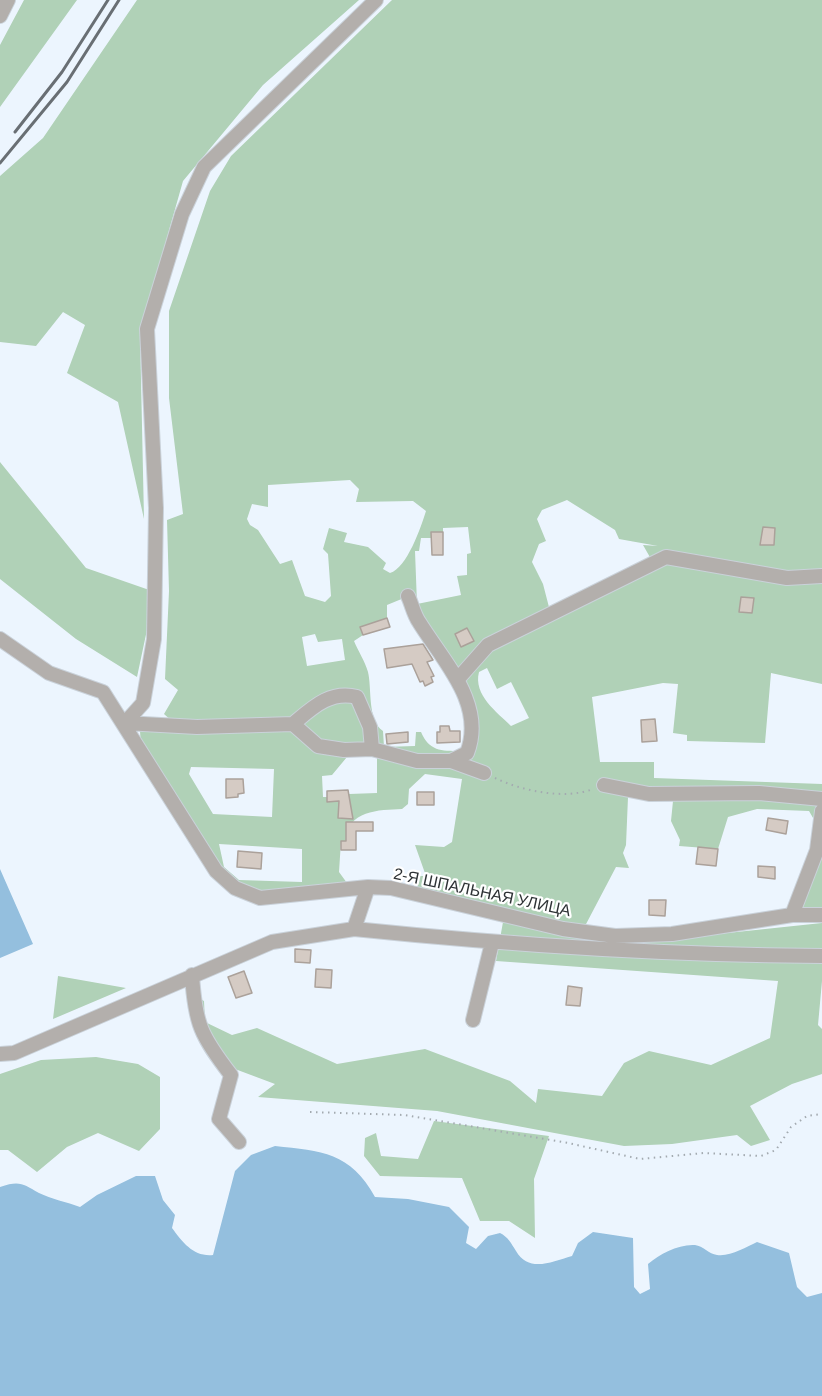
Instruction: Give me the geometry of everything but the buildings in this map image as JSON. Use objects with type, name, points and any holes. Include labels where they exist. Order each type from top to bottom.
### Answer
[{"type":"street","points":[[0,16],[8,0]]},
{"type":"street","points":[[124,723],[143,703],[154,639],[156,508],[147,329],[182,214],[204,167],[376,0]]},
{"type":"street","points":[[457,680],[488,645],[666,557],[787,578],[822,576]]},
{"type":"street","points":[[408,596],[418,621],[443,654],[457,680],[473,723],[473,738],[467,753],[451,761]]},
{"type":"street","name":"2-Я ШПАЛЬНАЯ УЛИЦА","points":[[0,639],[49,673],[103,692],[216,872],[235,888],[260,898],[368,887],[391,888],[563,929],[615,936],[672,934],[792,915],[822,915]]},
{"type":"street","points":[[124,723],[197,727],[293,724],[320,701],[345,694],[357,697],[370,727],[372,749]]},
{"type":"street","points":[[293,724],[318,746],[344,750],[372,749],[417,761],[451,761],[484,773]]},
{"type":"street","points":[[604,785],[649,794],[759,793],[822,799]]},
{"type":"street","points":[[792,915],[817,850],[822,810]]},
{"type":"street","points":[[354,929],[368,887]]},
{"type":"street","points":[[0,1054],[14,1053],[272,942],[354,929],[492,943],[665,954],[822,956]]},
{"type":"street","points":[[473,1020],[492,943]]},
{"type":"street","points":[[192,975],[195,1015],[205,1041],[231,1075],[219,1119],[239,1142]]},
{"type":"path","points":[[484,773],[512,786],[578,795],[604,785]]},
{"type":"path","points":[[310,1112],[405,1115],[568,1143],[640,1159],[704,1153],[760,1156],[776,1150],[791,1127],[807,1116],[822,1113]]},
{"type":"green space","points":[[24,0],[77,0],[0,107],[0,45]]},
{"type":"green space","points":[[137,0],[359,0],[263,85],[183,181],[140,333],[144,519],[118,402],[67,373],[85,325],[63,312],[36,346],[0,342],[0,176],[43,138]]},
{"type":"green space","points":[[392,0],[822,0],[822,684],[771,673],[765,743],[687,741],[687,735],[673,733],[678,684],[663,683],[592,697],[600,762],[654,762],[654,778],[822,784],[822,911],[790,910],[813,849],[816,823],[809,811],[757,809],[728,817],[718,849],[679,846],[680,840],[671,821],[673,801],[628,797],[626,845],[623,853],[629,868],[616,867],[585,926],[564,924],[417,888],[419,876],[426,876],[415,845],[444,847],[452,842],[462,779],[425,774],[409,789],[408,804],[402,809],[374,811],[352,823],[346,841],[341,841],[339,872],[347,883],[260,892],[237,885],[221,869],[141,745],[140,731],[183,731],[164,714],[178,690],[165,679],[169,591],[167,520],[183,514],[169,398],[169,311],[210,191],[231,156]],"holes":[[[350,480],[359,489],[356,502],[413,501],[426,511],[408,555],[396,570],[390,573],[383,569],[386,563],[368,547],[344,542],[347,533],[329,528],[323,549],[328,554],[331,596],[325,602],[305,596],[292,560],[280,564],[258,530],[250,525],[247,519],[252,504],[268,507],[268,485]],[[567,500],[615,530],[619,539],[658,546],[643,545],[651,559],[550,611],[543,584],[532,562],[539,544],[546,541],[537,519],[542,510]],[[468,527],[471,553],[467,554],[467,575],[457,576],[461,595],[417,604],[415,551],[419,551],[421,538],[443,538],[443,528]],[[404,598],[425,645],[441,654],[471,725],[460,751],[436,749],[428,743],[421,732],[416,732],[415,746],[384,747],[383,731],[378,726],[372,712],[368,672],[354,641],[363,635],[360,627],[387,618],[387,605]],[[315,634],[318,642],[342,639],[345,660],[307,666],[302,637]],[[487,668],[497,689],[511,682],[529,718],[511,726],[483,696],[478,680],[479,672]],[[377,755],[377,793],[349,794],[349,796],[327,801],[327,797],[323,797],[322,776],[332,775],[347,757]],[[191,767],[274,769],[272,817],[213,814],[189,774]],[[219,844],[302,849],[302,882],[239,880],[224,867]]]},
{"type":"green space","points":[[0,462],[86,568],[155,592],[137,677],[76,639],[0,579]]},
{"type":"green space","points":[[503,922],[613,940],[680,938],[822,923],[822,981],[818,1025],[822,1029],[822,1074],[792,1084],[750,1106],[770,1140],[751,1146],[737,1135],[672,1144],[624,1146],[437,1111],[258,1097],[275,1084],[227,1066],[207,1040],[195,996],[204,1001],[205,1022],[232,1035],[257,1028],[337,1064],[425,1049],[510,1081],[536,1103],[538,1089],[602,1096],[624,1063],[649,1051],[711,1065],[770,1038],[778,981],[496,961]]},
{"type":"green space","points":[[58,976],[126,988],[53,1019]]},
{"type":"green space","points":[[96,1057],[138,1064],[160,1077],[160,1129],[139,1151],[98,1133],[67,1147],[37,1172],[8,1150],[0,1150],[0,1074],[41,1060]]},
{"type":"green space","points":[[434,1121],[549,1136],[534,1179],[535,1238],[509,1221],[480,1221],[462,1178],[380,1176],[364,1156],[365,1138],[376,1133],[381,1156],[418,1159]]},
{"type":"water","points":[[0,869],[33,944],[0,958]]},
{"type":"water","points":[[275,1146],[321,1152],[345,1162],[365,1182],[375,1197],[408,1199],[449,1207],[469,1227],[466,1243],[476,1249],[488,1236],[500,1233],[509,1240],[521,1258],[534,1264],[548,1263],[572,1256],[578,1243],[593,1232],[633,1238],[634,1287],[640,1294],[650,1289],[648,1264],[664,1253],[682,1246],[695,1245],[714,1254],[727,1255],[757,1242],[789,1253],[797,1287],[807,1297],[822,1293],[822,1396],[0,1396],[0,1187],[21,1184],[44,1195],[80,1207],[97,1195],[136,1176],[155,1176],[163,1200],[175,1215],[172,1228],[185,1244],[195,1251],[200,1254],[213,1255],[235,1171],[251,1155]]},
{"type":"railway","points":[[15,132],[62,72],[108,0]]},
{"type":"railway","points":[[0,163],[67,82],[119,0]]}]
